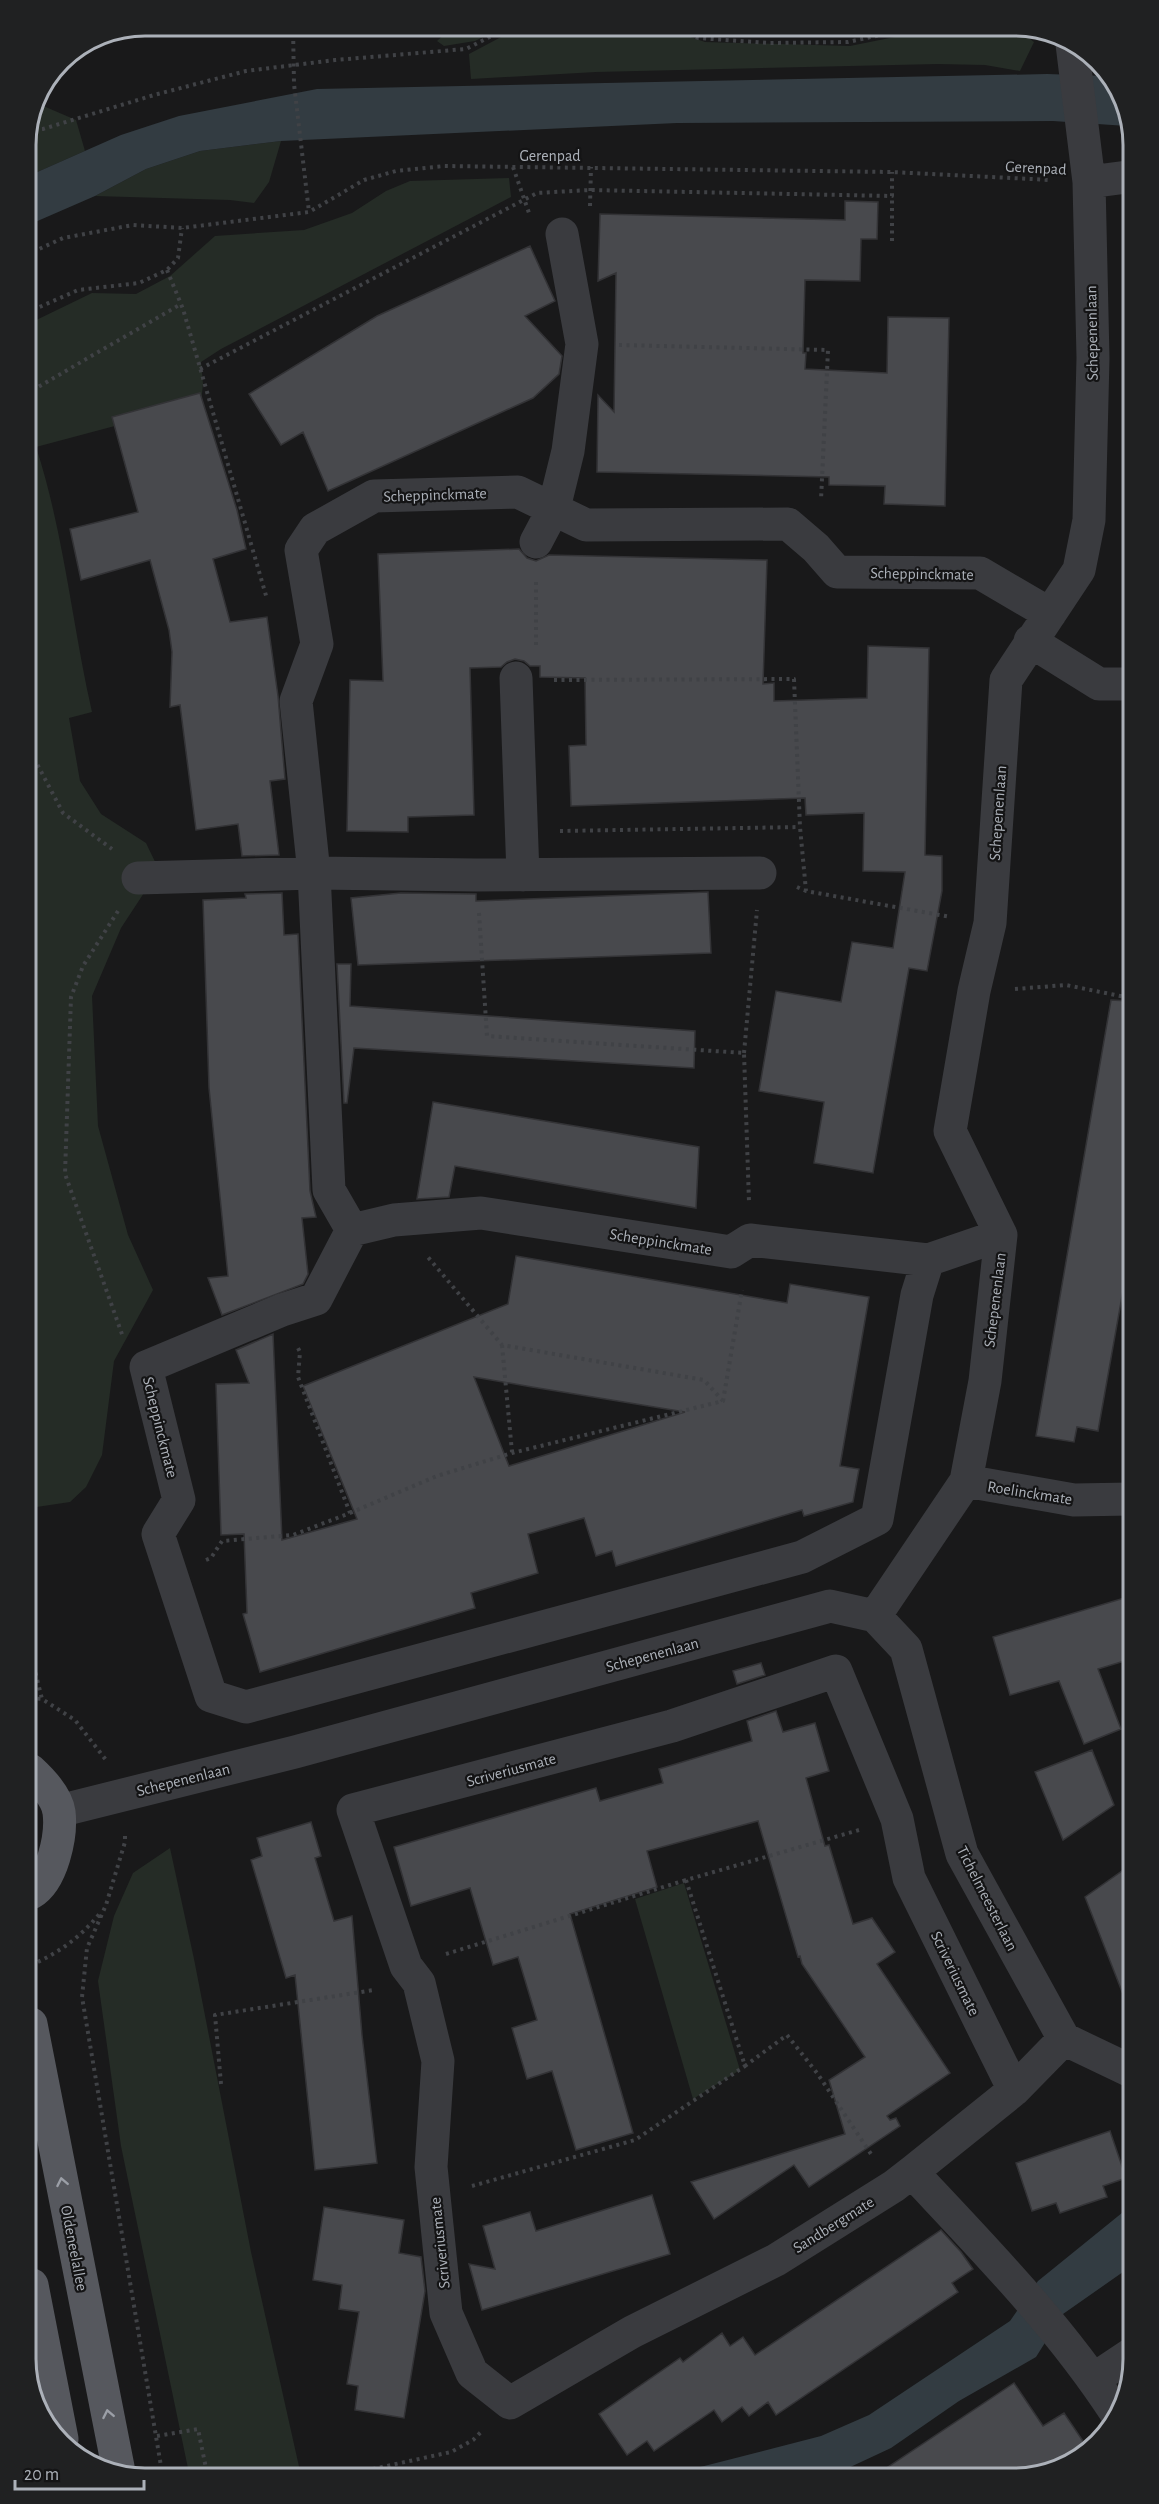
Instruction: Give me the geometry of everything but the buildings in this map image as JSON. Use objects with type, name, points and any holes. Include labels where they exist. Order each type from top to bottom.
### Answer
[{"type":"main road","points":[[36,1776],[47,1788],[59,1811],[57,1846],[48,1873],[36,1890]]},
{"type":"main road","name":"Oldeneelallee","points":[[36,2049],[117,2464]]},
{"type":"main road","points":[[36,2306],[60,2427]]},
{"type":"street","name":"Schepenenlaan","points":[[59,1811],[295,1752],[830,1606],[875,1616],[966,1481],[985,1381],[1001,1235],[950,1131],[974,991],[990,924],[1006,680],[1030,640],[1080,570],[1089,520],[1093,358],[1089,183],[1083,150],[1073,53]]},
{"type":"street","points":[[1089,183],[1123,178]]},
{"type":"street","points":[[537,542],[554,508],[568,451],[582,344],[562,234]]},
{"type":"street","name":"Scheppinckmate","points":[[352,1230],[329,1190],[314,873],[296,701],[317,644],[301,550],[315,529],[374,496],[518,492],[586,525],[788,524],[816,548],[837,572],[980,573],[1050,614]]},
{"type":"street","points":[[1030,640],[1099,684],[1123,684]]},
{"type":"street","points":[[523,875],[522,832],[532,679]]},
{"type":"street","points":[[138,878],[314,873],[476,875],[760,873]]},
{"type":"street","name":"Scheppinckmate","points":[[928,1260],[917,1295],[877,1519],[802,1557],[246,1707],[211,1696],[158,1534],[179,1500],[146,1368],[282,1310],[316,1299],[352,1230],[394,1220],[481,1213],[731,1252],[750,1240],[928,1260],[1001,1235]]},
{"type":"street","name":"Roelinckmate","points":[[966,1481],[1074,1500],[1123,1499]]},
{"type":"street","name":"Tichelmeesterlaan","points":[[875,1616],[906,1649],[962,1854],[1064,2038]]},
{"type":"street","name":"Scriveriusmate","points":[[510,2403],[472,2373],[446,2313],[431,2167],[438,2061],[412,1975],[353,1810],[672,1726],[836,1671],[897,1819],[909,1878],[1014,2090]]},
{"type":"street","points":[[1112,2406],[1094,2379],[1020,2286],[903,2179],[1014,2090],[1064,2038],[1123,2067]]},
{"type":"street","name":"Sandbergmate","points":[[510,2403],[632,2332],[776,2260],[903,2179]]},
{"type":"street","points":[[1094,2379],[1123,2361]]},
{"type":"path","points":[[293,36],[294,84],[309,212]]},
{"type":"path","points":[[37,129],[246,71],[294,67],[335,60],[466,49],[491,36]]},
{"type":"path","points":[[693,36],[769,43],[848,42],[876,36]]},
{"type":"path","name":"Gerenpad","points":[[36,250],[63,238],[133,225],[182,228],[309,212],[364,180],[396,171],[444,166],[892,172],[1089,183]]},
{"type":"path","points":[[892,196],[892,242]]},
{"type":"path","points":[[36,309],[78,290],[139,283],[167,270],[178,258],[182,228]]},
{"type":"path","points":[[167,270],[181,304],[268,602]]},
{"type":"path","points":[[36,388],[181,304]]},
{"type":"path","points":[[582,344],[828,350],[820,504],[829,537],[816,548]]},
{"type":"path","points":[[536,646],[537,542]]},
{"type":"path","points":[[532,679],[794,679],[800,827],[806,891]]},
{"type":"path","points":[[36,762],[63,813],[132,863],[138,878],[83,966],[71,997],[65,1174],[124,1340],[153,1365]]},
{"type":"path","points":[[522,832],[800,827]]},
{"type":"path","points":[[723,1401],[750,1240],[744,1053],[760,873],[806,891],[990,924]]},
{"type":"path","points":[[476,875],[487,1036],[744,1053]]},
{"type":"path","points":[[974,991],[1066,985],[1123,997]]},
{"type":"path","points":[[394,1220],[472,1308],[502,1346],[512,1453]]},
{"type":"path","points":[[282,1310],[300,1352],[298,1377],[350,1513]]},
{"type":"path","points":[[502,1346],[704,1380],[723,1401]]},
{"type":"path","points":[[174,1578],[211,1558],[222,1541],[293,1535],[437,1476],[512,1453],[723,1401]]},
{"type":"path","points":[[36,1675],[42,1699]]},
{"type":"path","points":[[36,1698],[42,1699],[75,1720],[105,1756],[121,1794],[125,1842],[106,1905],[87,1948],[82,1997],[162,2468]]},
{"type":"path","points":[[221,2084],[215,2015],[412,1975],[686,1880],[897,1819]]},
{"type":"path","points":[[686,1880],[745,2066]]},
{"type":"path","points":[[36,1963],[84,1933],[106,1905]]},
{"type":"path","points":[[434,2197],[634,2140],[787,2035],[903,2179]]},
{"type":"path","points":[[158,2436],[198,2429],[206,2468]]},
{"type":"path","points":[[377,2468],[451,2452]]},
{"type":"shaded area","points":[[442,36],[485,36],[475,41],[444,46],[437,41]]},
{"type":"shaded area","points":[[503,36],[688,36],[705,42],[850,46],[900,36],[1021,36],[1027,37],[1034,42],[1020,71],[985,65],[938,64],[596,72],[471,79],[469,54]]},
{"type":"shaded area","points":[[1047,74],[1098,76],[1112,97],[1121,126],[1053,121],[677,123],[281,141],[200,151],[146,169],[95,196],[36,222],[36,173],[121,135],[179,116],[317,89]]},
{"type":"shaded area","points":[[43,106],[76,120],[85,151],[36,173],[36,138]]},
{"type":"shaded area","points":[[281,141],[269,182],[254,203],[230,200],[95,196],[146,169],[200,151]]},
{"type":"shaded area","points":[[509,178],[511,197],[221,349],[201,362],[203,384],[201,403],[36,447],[36,320],[92,293],[136,294],[170,276],[215,236],[304,230],[352,213],[386,191],[410,181]]},
{"type":"shaded area","points":[[36,447],[61,545],[92,712],[69,718],[80,781],[101,814],[146,843],[159,870],[121,928],[92,996],[98,1126],[128,1235],[153,1290],[114,1361],[102,1455],[86,1487],[70,1502],[36,1507]]},
{"type":"shaded area","points":[[170,1848],[251,2252],[299,2468],[188,2468],[121,2146],[98,1981],[114,1916],[133,1873]]},
{"type":"shaded area","points":[[684,1883],[740,2070],[693,2099],[635,1899]]},
{"type":"shaded area","points":[[1123,2212],[1123,2272],[1063,2314],[1036,2357],[959,2401],[891,2448],[848,2468],[696,2468],[821,2436],[869,2415],[1010,2321],[1038,2281]]}]
